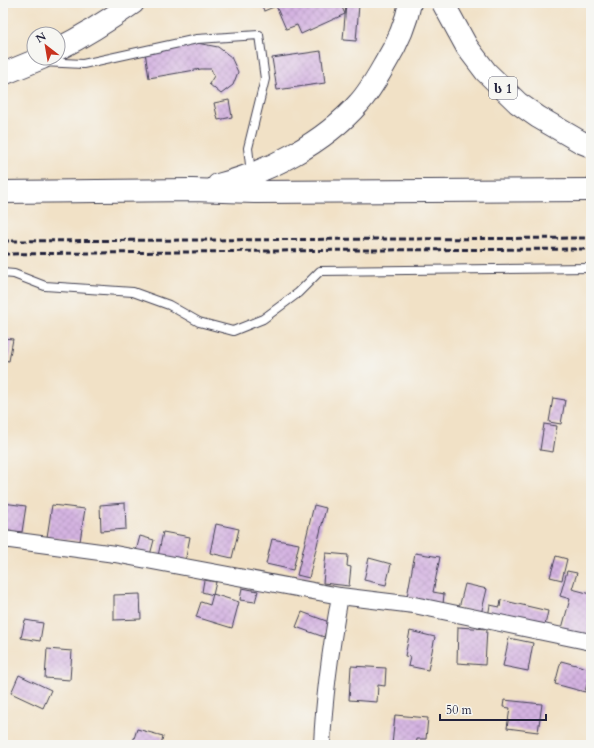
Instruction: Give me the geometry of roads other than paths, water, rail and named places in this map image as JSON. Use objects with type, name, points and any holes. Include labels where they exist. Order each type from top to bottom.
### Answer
[{"type":"main road","points":[[66,45],[81,38],[133,3]]},
{"type":"main road","points":[[253,183],[279,162],[313,142],[338,123],[359,103],[376,80],[395,46],[410,3]]},
{"type":"main road","name":"ს 1","points":[[443,3],[468,47],[486,72],[518,103],[538,117],[581,142],[591,146]]},
{"type":"main road","points":[[3,74],[26,65]]},
{"type":"main road","points":[[3,192],[192,190],[236,180],[253,183],[591,190]]},
{"type":"street","points":[[3,539],[116,554],[340,596],[414,604],[591,642]]},
{"type":"street","points":[[322,745],[326,690],[340,596]]},
{"type":"lane","points":[[66,62],[83,64],[197,39],[259,35],[265,79],[248,148],[253,183]]},
{"type":"lane","points":[[3,273],[14,274],[45,286],[133,292],[169,305],[199,322],[233,330],[263,319],[298,293],[320,271],[591,268]]},
{"type":"railway","points":[[3,241],[591,238]]},
{"type":"railway","points":[[3,254],[591,249]]}]
